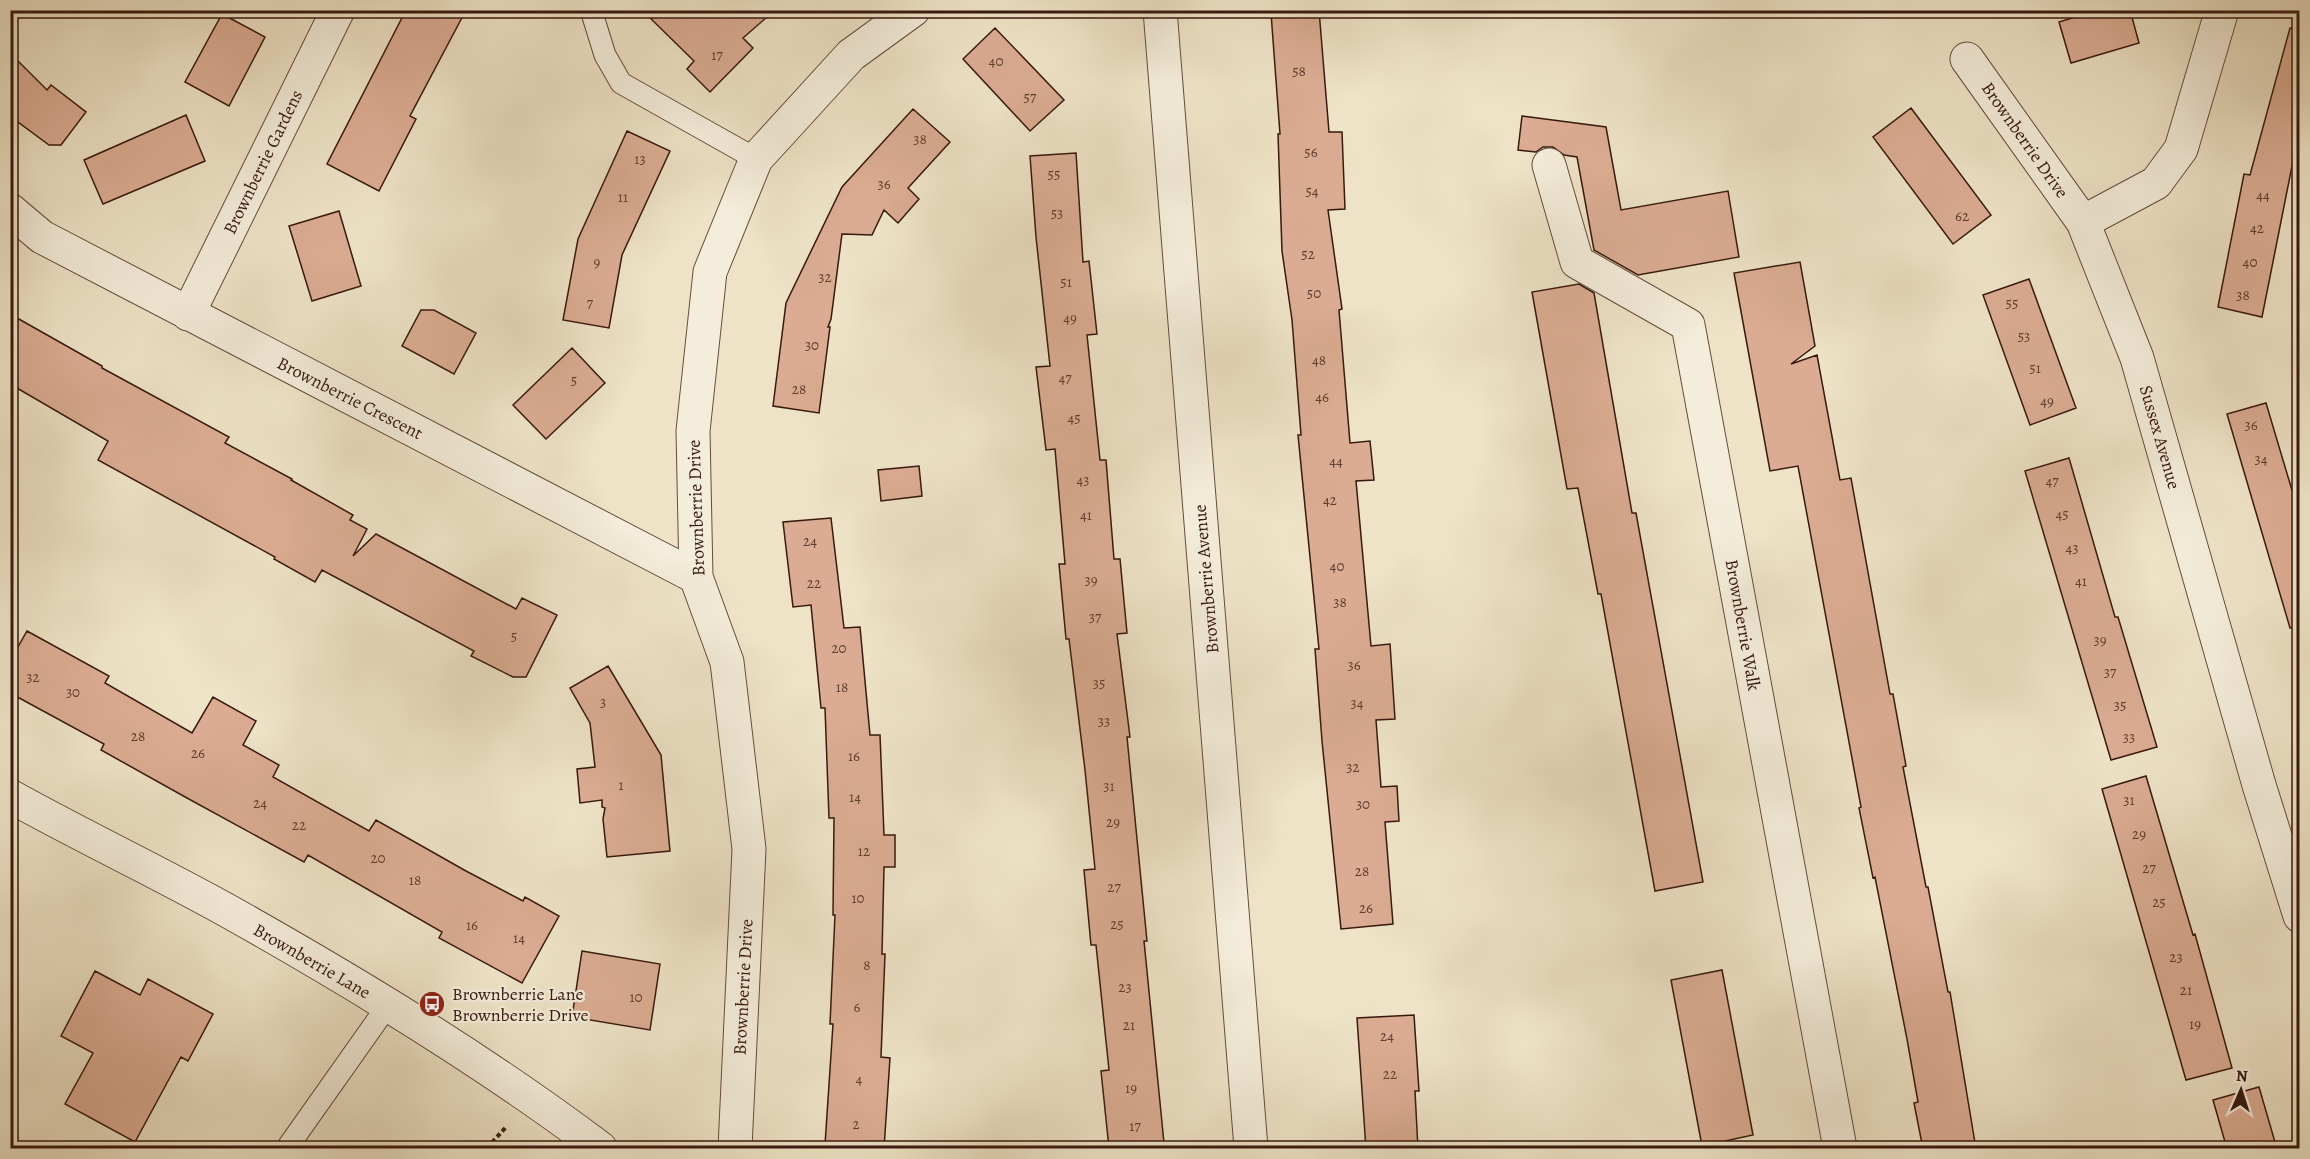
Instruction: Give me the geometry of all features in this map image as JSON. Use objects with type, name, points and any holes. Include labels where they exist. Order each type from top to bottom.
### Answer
[{"type":"street","name":"Brownberrie Gardens","points":[[188,314],[338,10]]},
{"type":"street","name":"Brownberrie Drive","points":[[735,1149],[749,849],[727,662],[696,577],[693,431],[710,272],[756,159],[851,55],[913,10]]},
{"type":"street","name":"Brownberrie Avenue","points":[[1160,10],[1251,1149]]},
{"type":"street","points":[[2083,222],[2156,183],[2181,149],[2222,10]]},
{"type":"street","name":"Brownberrie Drive","points":[[1967,59],[2083,222]]},
{"type":"street","name":"Brownberrie Walk","points":[[1549,165],[1577,262],[1688,325],[1840,1149]]},
{"type":"street","name":"Brownberrie Crescent","points":[[10,210],[42,237],[696,577]]},
{"type":"street","name":"Sussex Avenue","points":[[2083,222],[2137,358],[2259,785],[2300,916]]},
{"type":"street","name":"Brownberrie Lane","points":[[10,796],[227,911],[387,1005],[533,1098],[600,1149]]},
{"type":"lane","points":[[591,10],[605,55],[621,83],[756,159]]},
{"type":"lane","points":[[287,1149],[387,1005]]},
{"type":"building","points":[[406,10],[466,10],[410,116],[416,119],[379,191],[327,164]]},
{"type":"building","points":[[642,10],[775,10],[743,38],[753,48],[710,92],[687,69],[694,61]]},
{"type":"building","points":[[1319,10],[1329,132],[1342,132],[1345,209],[1328,210],[1342,309],[1339,310],[1350,443],[1370,441],[1374,480],[1356,481],[1371,646],[1390,644],[1395,719],[1376,720],[1381,787],[1397,786],[1399,821],[1385,822],[1393,924],[1341,929],[1322,741],[1315,649],[1319,649],[1298,435],[1301,435],[1292,320],[1282,251],[1278,134],[1280,134],[1271,13]]},
{"type":"building","points":[[2098,10],[2130,10],[2139,43],[2071,63],[2059,22]]},
{"type":"building","points":[[222,14],[265,37],[229,106],[185,82]]},
{"type":"building","points":[[995,28],[1064,100],[1030,131],[963,59]]},
{"type":"building","points":[[2290,28],[2300,29],[2300,153],[2295,151],[2262,317],[2218,307],[2244,174],[2250,175]]},
{"type":"building","points":[[10,53],[47,90],[51,85],[86,112],[61,145],[49,145],[10,116]]},
{"type":"building","points":[[1911,108],[1991,215],[1953,244],[1873,137]]},
{"type":"building","points":[[913,109],[950,142],[908,188],[919,199],[898,223],[884,210],[872,235],[842,234],[828,327],[830,327],[819,413],[773,406],[786,303],[842,187]]},
{"type":"building","points":[[186,115],[205,161],[103,204],[84,160]]},
{"type":"building","points":[[1522,116],[1606,127],[1621,210],[1728,191],[1739,257],[1638,275],[1594,250],[1577,157],[1564,155],[1553,147],[1543,147],[1536,152],[1518,150]]},
{"type":"building","points":[[627,131],[670,151],[622,255],[609,328],[563,320],[578,239]]},
{"type":"building","points":[[1076,153],[1083,262],[1089,261],[1097,334],[1087,335],[1100,460],[1106,460],[1114,559],[1120,559],[1127,633],[1117,634],[1130,737],[1127,737],[1147,941],[1144,941],[1164,1143],[1109,1148],[1101,1071],[1109,1070],[1096,945],[1091,945],[1084,870],[1095,869],[1069,639],[1066,639],[1059,564],[1065,564],[1055,449],[1046,450],[1036,367],[1050,366],[1030,156]]},
{"type":"building","points":[[339,211],[361,286],[312,301],[289,226]]},
{"type":"building","points":[[1800,262],[1815,346],[1791,364],[1817,355],[1840,480],[1851,478],[1890,694],[1893,694],[1906,766],[1903,767],[1926,887],[1928,887],[1948,992],[1950,992],[1976,1149],[1923,1149],[1914,1103],[1918,1102],[1907,1039],[1859,808],[1861,807],[1798,466],[1770,471],[1734,273]]},
{"type":"building","points":[[2029,279],[2076,408],[2030,425],[1983,295]]},
{"type":"building","points":[[1579,284],[1594,293],[1632,513],[1636,513],[1703,882],[1655,891],[1601,594],[1598,594],[1578,488],[1567,489],[1532,292]]},
{"type":"building","points":[[421,310],[434,310],[476,333],[454,374],[402,346]]},
{"type":"building","points":[[10,314],[102,368],[229,437],[225,443],[353,515],[350,520],[367,529],[353,556],[376,534],[516,609],[522,598],[557,615],[526,677],[513,677],[471,656],[474,651],[322,570],[315,582],[274,559],[275,557],[98,460],[108,441],[10,384]]},
{"type":"building","points":[[572,348],[605,383],[546,439],[513,405]]},
{"type":"building","points":[[2266,403],[2300,517],[2300,627],[2290,628],[2227,414]]},
{"type":"building","points":[[2069,458],[2115,617],[2118,617],[2157,747],[2111,760],[2025,471]]},
{"type":"building","points":[[919,466],[922,496],[881,501],[878,470]]},
{"type":"building","points":[[831,518],[844,628],[860,627],[870,735],[880,735],[884,835],[895,835],[895,867],[884,867],[882,954],[885,954],[881,1057],[890,1058],[884,1149],[825,1145],[833,1024],[830,1024],[835,915],[833,915],[834,818],[829,818],[825,708],[821,708],[811,605],[793,607],[783,522]]},
{"type":"building","points":[[27,631],[109,676],[105,683],[192,733],[213,697],[256,721],[243,745],[279,765],[273,777],[369,831],[376,820],[523,901],[525,897],[559,916],[522,983],[439,938],[442,932],[308,855],[304,862],[101,750],[104,744],[10,693],[10,661]]},
{"type":"building","points":[[608,666],[661,755],[670,851],[607,857],[603,819],[605,808],[602,807],[602,800],[580,803],[577,769],[595,767],[590,723],[570,688]]},
{"type":"building","points":[[2146,776],[2193,935],[2195,934],[2232,1068],[2186,1080],[2102,789]]},
{"type":"building","points":[[582,951],[660,964],[650,1030],[572,1017]]},
{"type":"building","points":[[1722,970],[1753,1135],[1702,1146],[1671,980]]},
{"type":"building","points":[[95,971],[140,995],[148,979],[213,1014],[188,1061],[181,1057],[135,1142],[65,1104],[93,1053],[61,1036]]},
{"type":"building","points":[[1414,1015],[1419,1091],[1415,1091],[1418,1149],[1366,1149],[1357,1018]]},
{"type":"building","points":[[2259,1087],[2277,1149],[2227,1149],[2213,1100]]},
{"type":"place","name":"Brownberrie Lane Brownberrie Drive","points":[[432,1004]]}]
